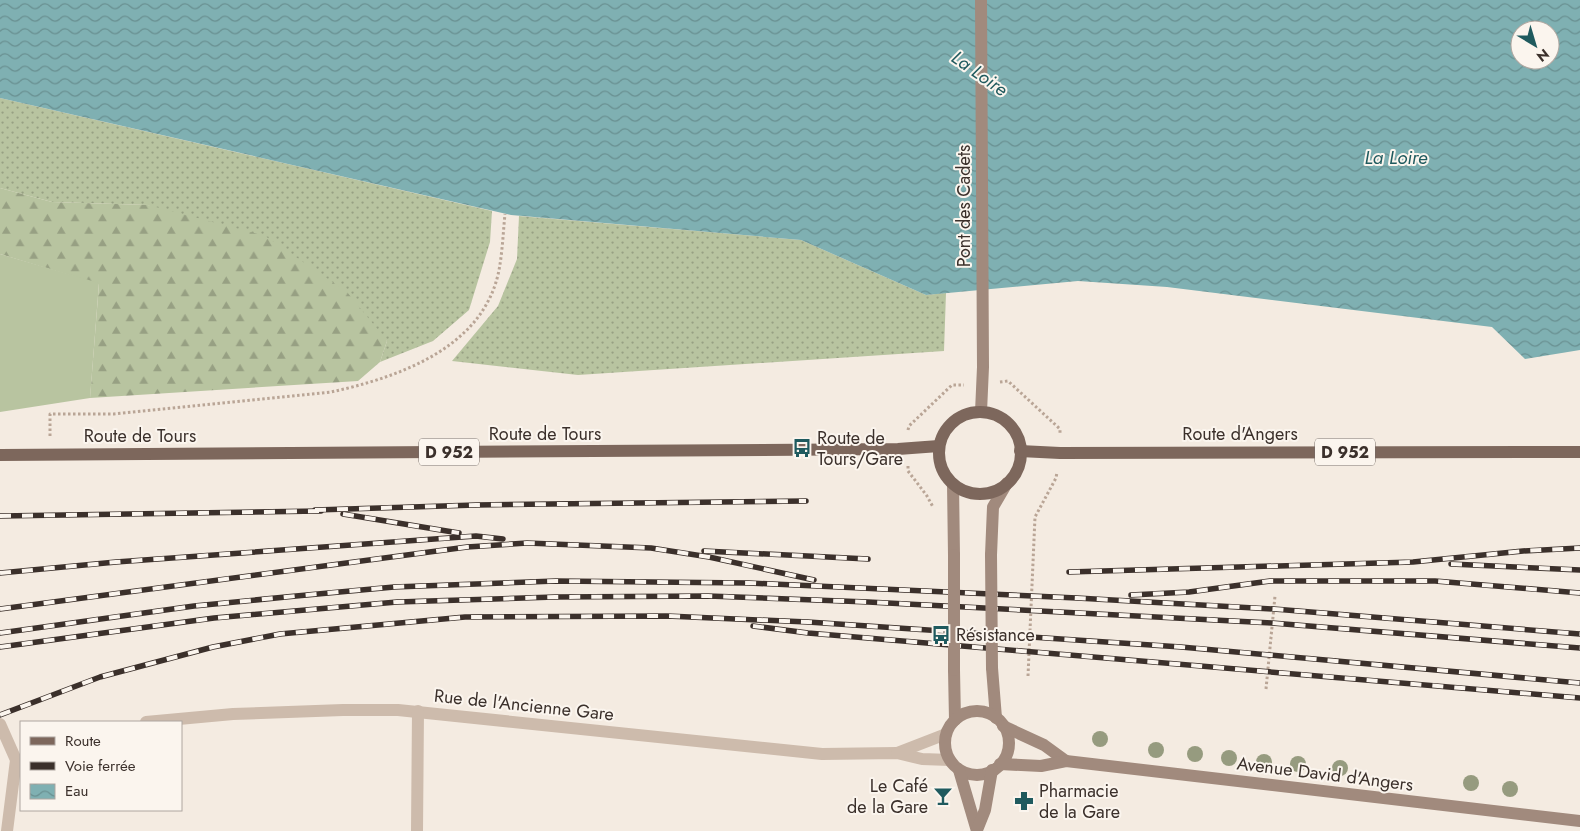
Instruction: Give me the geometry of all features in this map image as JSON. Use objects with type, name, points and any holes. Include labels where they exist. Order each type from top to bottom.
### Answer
[{"type":"main road","name":"Pont des Cadets","points":[[980,0],[983,367],[981,412]]},
{"type":"main road","points":[[977,830],[985,810],[996,767],[1007,752],[1007,735],[1000,722],[992,668],[991,555],[993,507],[1015,474],[1020,451],[1018,438],[1012,428],[1004,420],[993,414],[969,413],[958,418],[950,425],[943,435],[939,456],[946,476],[954,484],[964,490],[986,493],[998,490],[1008,483]]},
{"type":"main road","name":"Route de Tours","points":[[0,455],[888,449],[940,446]]},
{"type":"main road","name":"Route d'Angers","points":[[1020,451],[1060,453],[1580,452]]},
{"type":"main road","points":[[954,484],[955,720]]},
{"type":"main road","points":[[977,830],[959,770],[950,760],[945,747],[946,734],[955,720],[964,714],[976,711],[986,712],[1000,722]]},
{"type":"main road","name":"Avenue David d'Angers","points":[[1000,722],[1044,745],[1066,761]]},
{"type":"main road","name":"Avenue David d'Angers","points":[[996,767],[1041,766],[1066,761],[1580,821]]},
{"type":"main road","points":[[959,770],[976,775],[996,767]]},
{"type":"street","name":"Rue de l'Ancienne Gare","points":[[157,721],[232,714],[342,710],[418,711],[822,754],[897,753],[922,759],[950,760]]},
{"type":"street","points":[[417,831],[418,711]]},
{"type":"street","points":[[0,724],[18,759],[7,831]]},
{"type":"street","name":"Rue de l'Ancienne Gare","points":[[897,753],[946,734]]},
{"type":"path","points":[[50,454],[50,414],[114,414],[331,392],[365,385],[439,353],[469,330],[486,307],[497,280],[505,214]]},
{"type":"path","points":[[1266,689],[1275,596]]},
{"type":"green space","points":[[0,98],[492,211],[490,242],[469,310],[433,341],[380,362],[387,341],[148,205],[52,202],[0,188]]},
{"type":"green space","points":[[0,188],[52,202],[148,205],[265,236],[347,292],[387,341],[380,362],[358,381],[90,398],[99,284],[0,254]]},
{"type":"green space","points":[[519,216],[801,240],[926,295],[946,293],[944,351],[578,375],[452,361],[498,306],[517,259]]},
{"type":"green space","points":[[0,254],[99,283],[90,398],[0,412]]},
{"type":"water","name":"La Loire","points":[[0,0],[1580,0],[1580,350],[1525,359],[1492,327],[1167,287],[1078,281],[926,295],[801,240],[511,215],[0,98]]},
{"type":"railway","points":[[315,510],[476,505],[806,501]]},
{"type":"railway","points":[[0,516],[321,511]]},
{"type":"railway","points":[[343,514],[459,533]]},
{"type":"railway","points":[[0,573],[116,562],[476,536],[503,539]]},
{"type":"railway","points":[[0,609],[467,547],[527,543],[651,548],[709,557],[814,580]]},
{"type":"railway","points":[[1069,572],[1413,562],[1523,551],[1580,548]]},
{"type":"railway","points":[[704,551],[868,559]]},
{"type":"railway","points":[[1451,564],[1580,570]]},
{"type":"railway","points":[[0,633],[194,606],[296,596],[394,587],[556,581],[749,583],[1077,598],[1274,609],[1580,634]]},
{"type":"railway","points":[[1131,595],[1189,592],[1270,581],[1435,581],[1580,593]]},
{"type":"railway","points":[[0,647],[214,618],[397,602],[555,597],[708,596],[868,602],[1272,623],[1580,648]]},
{"type":"railway","points":[[0,715],[100,677],[213,647],[280,634],[465,617],[667,616],[808,622],[1181,647],[1580,683]]},
{"type":"railway","points":[[753,626],[808,633],[1580,698]]},
{"type":"place","name":"Route de Tours/Gare","points":[[802,448]]},
{"type":"place","name":"Résistance","points":[[941,635]]},
{"type":"place","name":"Le Café de la Gare","points":[[943,796]]},
{"type":"place","name":"Pharmacie de la Gare","points":[[1024,801]]}]
